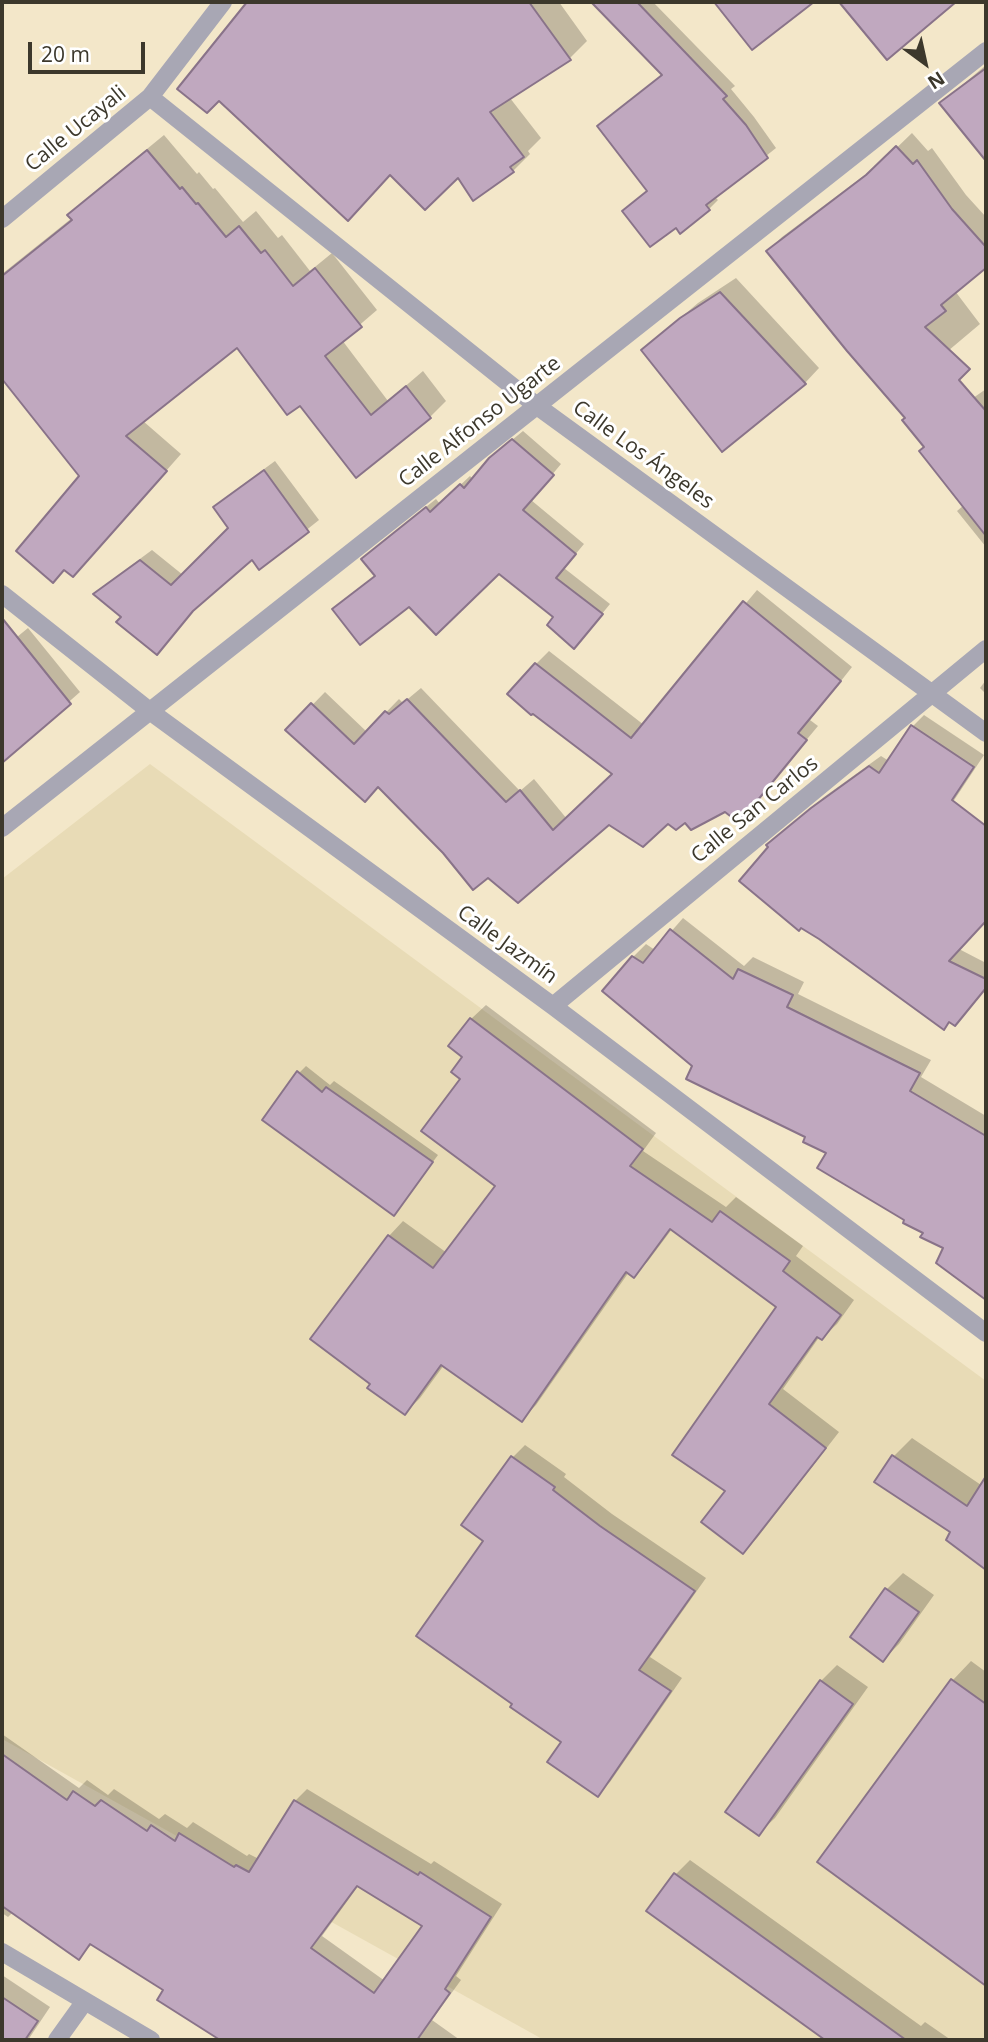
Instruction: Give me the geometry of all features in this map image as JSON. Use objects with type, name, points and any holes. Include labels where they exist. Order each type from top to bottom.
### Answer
[{"type":"street","name":"Calle Ucayali","points":[[2,219],[150,97],[223,2]]},
{"type":"street","name":"Calle Alfonso Ugarte","points":[[2,828],[986,51]]},
{"type":"street","name":"Calle Los Ángeles","points":[[150,97],[537,406],[986,733]]},
{"type":"street","name":"Calle Jazmín","points":[[2,594],[151,712],[553,1006],[986,1332]]},
{"type":"street","name":"Calle San Carlos","points":[[553,1006],[986,649]]},
{"type":"street","points":[[2,1952],[151,2040]]},
{"type":"street","points":[[57,2040],[85,2001]]},
{"type":"shaded area","points":[[150,764],[986,1381],[986,2040],[544,2040],[2,1739],[2,879]]},
{"type":"building","points":[[247,2],[529,2],[571,60],[490,112],[524,157],[510,167],[514,172],[473,201],[458,178],[425,210],[390,175],[348,221],[219,101],[207,113],[177,89]]},
{"type":"building","points":[[591,2],[637,2],[727,96],[723,99],[746,125],[768,158],[706,205],[710,210],[680,234],[676,228],[650,247],[622,211],[647,191],[597,126],[662,75]]},
{"type":"building","points":[[714,2],[814,2],[752,50]]},
{"type":"building","points":[[839,2],[956,2],[887,60]]},
{"type":"building","points":[[986,68],[986,161],[939,103]]},
{"type":"building","points":[[896,146],[913,164],[917,160],[952,209],[986,247],[986,268],[941,305],[946,311],[925,327],[970,369],[959,380],[986,411],[986,536],[919,451],[924,447],[902,420],[905,418],[766,251],[866,175]]},
{"type":"building","points":[[147,150],[180,189],[182,187],[196,204],[198,203],[226,237],[239,226],[261,253],[265,250],[293,286],[315,268],[362,327],[325,356],[371,415],[406,386],[431,418],[356,478],[300,406],[287,415],[237,348],[126,436],[167,471],[73,577],[64,570],[53,583],[16,551],[79,476],[2,379],[2,276],[72,220],[67,215]]},
{"type":"building","points":[[720,292],[806,384],[722,452],[641,350],[680,318]]},
{"type":"building","points":[[512,439],[554,475],[523,510],[576,554],[556,578],[603,614],[574,649],[547,625],[553,617],[499,574],[436,635],[409,607],[360,645],[332,609],[375,576],[361,559],[426,507],[430,512],[460,484],[464,488],[489,458]]},
{"type":"building","points":[[264,470],[309,532],[259,570],[252,560],[193,611],[157,655],[116,622],[121,617],[93,594],[140,560],[171,585],[228,528],[213,507]]},
{"type":"building","points":[[743,601],[841,681],[798,733],[807,740],[739,823],[725,812],[691,830],[685,823],[676,830],[668,824],[643,847],[609,825],[518,903],[488,878],[473,890],[443,853],[378,787],[365,802],[285,730],[311,703],[354,744],[385,711],[389,714],[407,699],[506,802],[520,790],[553,830],[612,774],[531,715],[507,694],[535,663],[631,738]]},
{"type":"building","points":[[2,618],[71,704],[2,763]]},
{"type":"building","points":[[911,725],[974,767],[952,800],[986,826],[986,921],[949,961],[986,979],[986,988],[955,1026],[949,1022],[944,1030],[819,939],[801,928],[799,931],[739,881],[768,847],[766,845],[811,808],[869,766],[879,773]]},
{"type":"building","points":[[670,929],[733,979],[738,969],[793,995],[787,1007],[920,1073],[910,1091],[986,1136],[986,1300],[936,1263],[943,1248],[920,1237],[923,1233],[903,1223],[904,1220],[817,1168],[826,1153],[803,1142],[805,1137],[686,1079],[692,1066],[602,991],[632,956],[643,963]]},
{"type":"building","points":[[470,1018],[643,1149],[630,1166],[712,1222],[720,1211],[790,1261],[783,1271],[841,1315],[822,1340],[817,1337],[769,1404],[826,1448],[743,1554],[701,1522],[725,1491],[672,1455],[776,1307],[670,1229],[634,1278],[626,1272],[522,1422],[441,1365],[405,1415],[367,1388],[370,1384],[310,1339],[388,1235],[433,1268],[495,1186],[421,1131],[460,1079],[451,1072],[462,1057],[448,1046]]},
{"type":"building","points":[[297,1071],[322,1092],[326,1087],[433,1162],[394,1216],[262,1120]]},
{"type":"building","points":[[892,1455],[967,1506],[986,1476],[986,1570],[946,1540],[950,1532],[874,1482]]},
{"type":"building","points":[[511,1456],[555,1487],[553,1490],[600,1526],[695,1591],[639,1670],[671,1691],[598,1797],[547,1762],[561,1742],[416,1636],[483,1541],[461,1525]]},
{"type":"building","points":[[885,1588],[919,1612],[883,1662],[850,1637]]},
{"type":"building","points":[[951,1679],[986,1704],[986,1986],[817,1862]]},
{"type":"building","points":[[820,1680],[853,1704],[759,1836],[725,1812]]},
{"type":"building","points":[[2,1754],[67,1800],[73,1791],[95,1806],[101,1800],[147,1831],[151,1825],[175,1841],[179,1833],[234,1867],[236,1865],[249,1872],[294,1800],[418,1875],[420,1872],[491,1917],[445,1989],[450,1993],[417,2040],[220,2040],[157,2000],[163,1990],[90,1944],[79,1960],[2,1906]],"holes":[[[357,1886],[422,1926],[374,1993],[311,1948]]]},
{"type":"building","points":[[674,1873],[906,2040],[825,2040],[646,1911]]},
{"type":"building","points":[[2,1997],[38,2021],[25,2040],[2,2040]]}]
